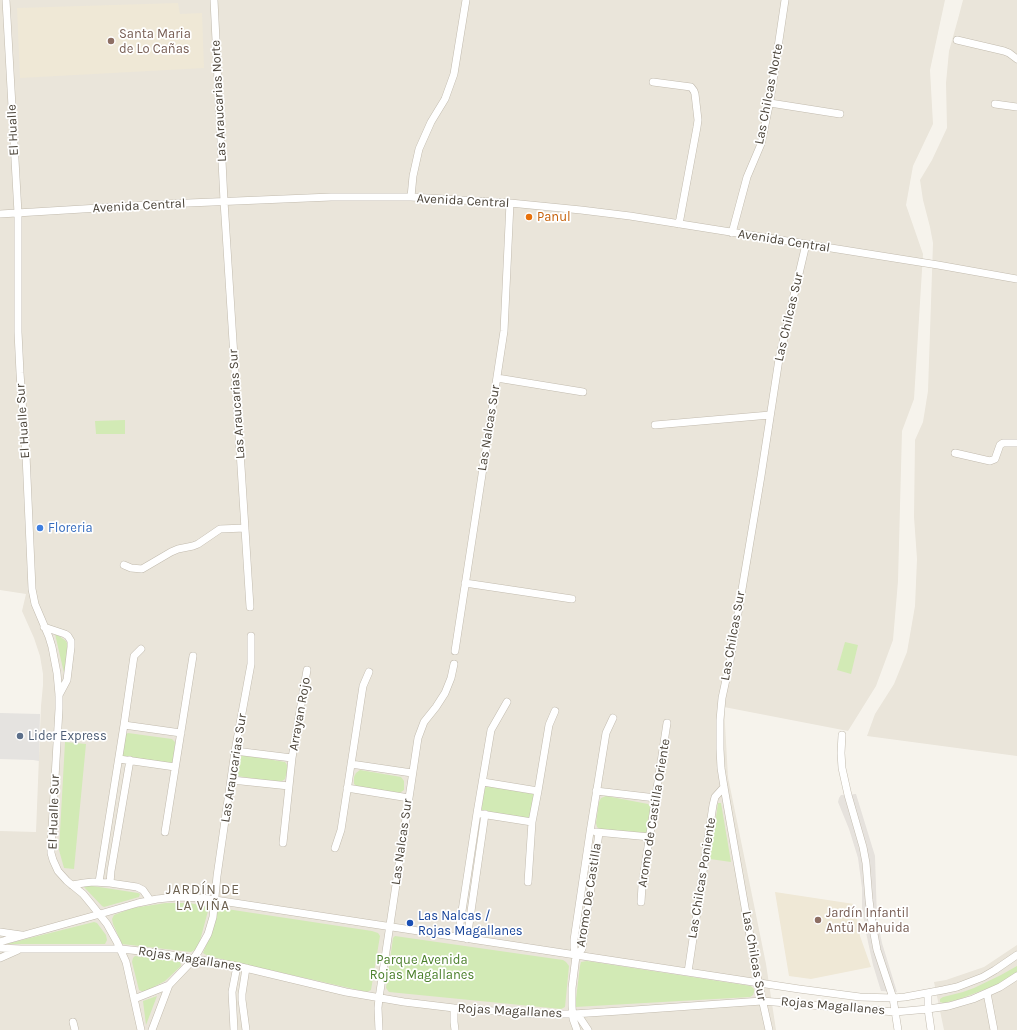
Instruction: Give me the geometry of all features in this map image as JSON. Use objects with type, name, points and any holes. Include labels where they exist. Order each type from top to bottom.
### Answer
[{"type":"street","name":"El Hualle","points":[[6,0],[18,212]]},
{"type":"street","name":"Las Araucarias Norte","points":[[214,0],[224,201]]},
{"type":"street","points":[[411,198],[413,176],[419,149],[431,122],[445,98],[454,74],[466,0]]},
{"type":"street","name":"Las Chilcas Norte","points":[[732,233],[747,178],[761,144],[770,103],[785,0]]},
{"type":"street","points":[[957,40],[1004,51],[1017,59]]},
{"type":"street","points":[[653,82],[691,87],[695,94],[698,120],[679,224]]},
{"type":"street","points":[[770,103],[840,114]]},
{"type":"street","points":[[995,104],[1017,107]]},
{"type":"street","name":"Avenida Central","points":[[0,214],[224,201],[331,197],[411,198],[510,203],[630,216],[914,261],[1017,279]]},
{"type":"street","name":"Las Araucarias Sur","points":[[224,201],[250,607]]},
{"type":"street","name":"Las Nalcas Sur","points":[[455,651],[504,331],[510,203]]},
{"type":"street","name":"El Hualle Sur","points":[[18,212],[18,332],[32,589],[34,604],[49,638],[55,660],[59,695],[51,846],[53,860],[62,876],[88,900],[100,914],[121,949],[126,962],[142,1030]]},
{"type":"street","name":"Las Chilcas Sur","points":[[769,1030],[762,1001],[721,768],[720,712],[758,492],[778,359],[806,244]]},
{"type":"street","points":[[497,378],[583,392]]},
{"type":"street","points":[[655,425],[770,415]]},
{"type":"street","points":[[955,453],[990,461],[994,459],[1000,445],[1003,442],[1017,443]]},
{"type":"street","points":[[124,564],[131,568],[142,569],[171,552],[198,544],[220,529],[245,528]]},
{"type":"street","points":[[465,583],[572,599]]},
{"type":"street","name":"El Hualle Sur","points":[[44,627],[65,634],[68,636],[71,644],[67,680],[59,695]]},
{"type":"street","name":"Las Araucarias Sur","points":[[216,900],[217,876],[235,751],[251,664],[251,636]]},
{"type":"street","points":[[99,882],[134,656],[141,649]]},
{"type":"street","points":[[165,832],[193,656]]},
{"type":"street","name":"Las Nalcas Sur","points":[[379,1030],[379,998],[418,738],[421,727],[427,717],[445,693],[451,678],[454,664]]},
{"type":"street","name":"Arrayan Rojo","points":[[283,843],[288,786],[307,670]]},
{"type":"street","points":[[335,848],[341,830],[363,686],[369,672]]},
{"type":"street","points":[[458,937],[491,730],[507,702]]},
{"type":"street","points":[[528,882],[532,822],[549,725],[555,711]]},
{"type":"street","name":"Aromo De Castilla","points":[[577,1030],[573,1019],[572,1006],[572,988],[576,956],[574,944],[606,733],[614,718]]},
{"type":"street","name":"Aromo de Castilla Oriente","points":[[641,902],[642,886],[667,723]]},
{"type":"street","points":[[124,725],[180,733]]},
{"type":"street","points":[[842,735],[842,768],[863,847],[872,923],[877,950],[893,998],[898,1030]]},
{"type":"street","name":"Arrayan Rojo","points":[[235,751],[292,758]]},
{"type":"street","points":[[119,759],[175,766]]},
{"type":"street","points":[[110,883],[130,760]]},
{"type":"street","points":[[351,764],[412,773]]},
{"type":"street","points":[[232,780],[288,786]]},
{"type":"street","points":[[483,782],[538,791]]},
{"type":"street","name":"Las Chilcas Poniente","points":[[688,972],[713,805],[715,797],[724,787]]},
{"type":"street","points":[[347,788],[409,798]]},
{"type":"street","points":[[596,791],[656,798]]},
{"type":"street","points":[[477,813],[532,822]]},
{"type":"street","points":[[467,939],[485,814]]},
{"type":"street","name":"Aromo De Castilla","points":[[590,832],[650,837]]},
{"type":"street","name":"Aromo De Castilla","points":[[576,956],[582,949],[599,833]]},
{"type":"street","points":[[72,886],[87,882],[99,882],[141,888],[150,900]]},
{"type":"street","name":"Rojas Magallanes","points":[[0,942],[150,900],[177,897],[216,900],[576,956],[844,995],[893,998],[943,990],[971,982],[995,970],[1017,955]]},
{"type":"street","points":[[152,1030],[169,985],[194,958],[204,942],[211,926],[216,900]]},
{"type":"street","points":[[0,932],[25,935]]},
{"type":"street","name":"Rojas Magallanes","points":[[0,948],[121,949],[159,952],[237,966],[314,985],[379,998],[454,1008],[507,1012],[573,1014],[762,1001],[895,1012],[928,1009],[959,1003],[986,993],[1017,976]]},
{"type":"street","points":[[0,958],[21,948]]},
{"type":"street","points":[[234,1030],[232,992],[237,966]]},
{"type":"street","points":[[246,968],[242,1000],[245,1030],[250,1030]]},
{"type":"street","points":[[134,999],[169,985]]},
{"type":"street","points":[[928,993],[928,1009],[931,1030]]},
{"type":"street","points":[[986,993],[994,1030]]},
{"type":"street","points":[[454,1008],[455,1030]]},
{"type":"street","points":[[573,1014],[580,1018],[588,1030]]},
{"type":"street","points":[[74,1022],[75,1030]]},
{"type":"shaded area","points":[[0,0],[945,0],[930,70],[933,124],[913,166],[906,205],[923,254],[914,399],[902,431],[898,581],[893,640],[876,686],[848,731],[724,707],[728,777],[766,964],[776,1030],[0,1030],[0,831],[36,832],[43,674],[40,656],[34,638],[22,611],[26,594],[0,590]]},
{"type":"shaded area","points":[[963,0],[1017,0],[1017,756],[867,736],[875,714],[894,684],[907,652],[915,606],[917,559],[914,517],[915,440],[923,422],[928,391],[933,243],[920,180],[932,160],[947,128],[946,83],[949,51]]},
{"type":"shaded area","name":"Santa Maria de Lo Cañas","points":[[178,3],[180,14],[202,13],[204,68],[20,78],[17,8]]},
{"type":"shaded area","name":"Lider Express","points":[[0,713],[40,714],[39,761],[0,759]]},
{"type":"shaded area","points":[[856,794],[875,856],[877,919],[882,943],[897,992],[881,991],[873,965],[865,928],[858,858],[849,829],[838,802],[841,795]]},
{"type":"shaded area","name":"Jardín Infantil Antü Mahuida","points":[[775,892],[854,904],[860,936],[871,967],[811,979],[789,976]]},
{"type":"shaded area","points":[[1017,945],[1017,1030],[944,1030],[934,982],[946,980],[984,967]]},
{"type":"green space","points":[[125,420],[125,434],[96,434],[95,421]]},
{"type":"green space","points":[[55,634],[66,641],[69,648],[66,672],[64,673]]},
{"type":"green space","points":[[845,642],[858,645],[851,674],[837,670]]},
{"type":"green space","points":[[128,733],[172,739],[175,744],[172,764],[121,756],[125,735]]},
{"type":"green space","points":[[65,742],[86,744],[74,869],[64,868],[59,850]]},
{"type":"green space","points":[[243,755],[285,762],[288,768],[285,779],[277,782],[237,776],[238,759]]},
{"type":"green space","points":[[360,770],[401,777],[404,781],[404,790],[397,794],[358,787],[354,784],[354,777]]},
{"type":"green space","points":[[487,786],[533,794],[530,818],[483,811],[481,808],[483,790]]},
{"type":"green space","points":[[606,796],[648,804],[651,807],[647,833],[599,829],[596,823],[599,802],[601,798]]},
{"type":"green space","points":[[718,803],[721,803],[731,862],[710,859]]},
{"type":"green space","points":[[86,885],[140,894],[139,897],[104,907],[84,887]]},
{"type":"green space","points":[[166,903],[189,903],[206,906],[208,911],[198,948],[191,952],[122,944],[113,924],[112,919],[114,915],[133,908]]},
{"type":"green space","name":"Parque Avenida Rojas Magallanes","points":[[220,908],[378,933],[380,936],[371,990],[367,992],[208,956],[203,953]]},
{"type":"green space","points":[[94,922],[97,923],[106,935],[107,940],[105,944],[6,944]]},
{"type":"green space","name":"Parque Avenida Rojas Magallanes","points":[[395,936],[563,960],[569,966],[565,1007],[561,1009],[389,992],[386,988],[393,938]]},
{"type":"green space","points":[[135,956],[180,962],[181,966],[165,981],[144,992],[139,990],[132,962]]},
{"type":"green space","points":[[587,961],[751,986],[754,989],[754,992],[750,997],[575,1007],[581,962]]},
{"type":"green space","points":[[1017,966],[1017,973],[999,984],[957,1000],[943,1003],[940,1002],[940,999],[943,997],[974,988]]},
{"type":"green space","points":[[157,996],[146,1025],[143,1001]]},
{"type":"place","name":"Santa Maria de Lo Cañas","points":[[111,41]]},
{"type":"place","name":"Panul","points":[[529,217]]},
{"type":"place","name":"Floreria","points":[[40,528]]},
{"type":"place","name":"Lider Express","points":[[20,736]]},
{"type":"place","name":"Jardín Infantil Antü Mahuida","points":[[818,920]]},
{"type":"place","name":"Las Nalcas / Rojas Magallanes","points":[[410,923]]},
{"type":"district","name":"JARDÍN DE LA VIÑA","points":[[203,898]]}]
